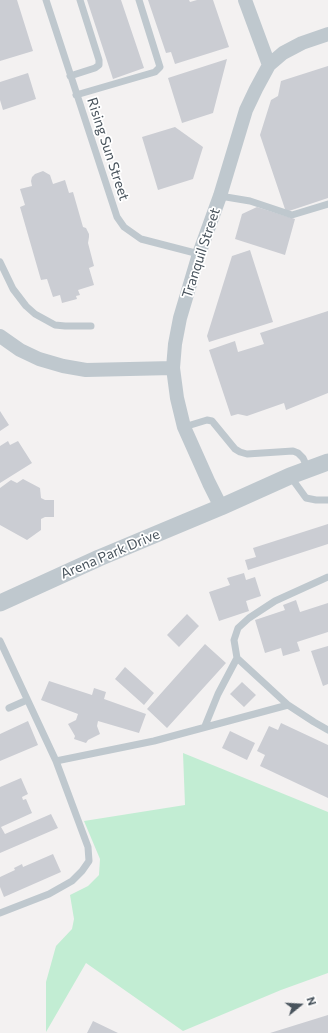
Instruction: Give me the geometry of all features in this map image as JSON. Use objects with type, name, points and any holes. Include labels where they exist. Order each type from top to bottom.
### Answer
[{"type":"street","points":[[245,0],[269,65]]},
{"type":"street","name":"Tranquil Street","points":[[221,507],[208,483],[184,427],[177,398],[173,368],[175,344],[180,318],[199,254],[220,196],[246,110],[256,89],[269,65],[283,53],[302,43],[328,34]]},
{"type":"street","points":[[0,336],[20,350],[39,359],[63,366],[86,370],[173,368]]},
{"type":"street","name":"Arena Park Drive","points":[[0,603],[99,558],[221,507],[290,476],[328,462]]},
{"type":"lane","name":"Rising Sun Street","points":[[46,0],[117,217],[124,227],[141,239],[199,254]]},
{"type":"lane","points":[[70,76],[95,68],[99,65],[99,60],[80,0]]},
{"type":"lane","points":[[76,95],[155,72],[160,67],[139,0]]},
{"type":"lane","points":[[220,196],[250,201],[292,215],[328,204]]},
{"type":"lane","points":[[0,262],[13,289],[26,306],[35,314],[55,325],[91,326]]},
{"type":"lane","points":[[184,427],[207,420],[212,421],[234,449],[247,454],[293,451],[298,453],[303,458],[308,469]]},
{"type":"lane","points":[[290,476],[306,498],[328,500]]},
{"type":"lane","points":[[205,726],[218,694],[237,658],[234,640],[238,628],[249,618],[275,602],[328,577]]},
{"type":"lane","points":[[0,641],[56,761],[88,848],[88,861],[82,871],[72,881],[49,894],[0,913]]},
{"type":"lane","points":[[237,658],[288,705],[328,730]]},
{"type":"lane","points":[[8,708],[27,700]]},
{"type":"lane","points":[[56,761],[154,741],[205,726],[288,705]]},
{"type":"green space","points":[[183,753],[328,812],[328,973],[281,990],[183,1031],[86,963],[46,1032],[46,982],[56,946],[72,929],[74,919],[70,895],[88,886],[99,875],[100,859],[84,821],[185,805]]},
{"type":"building","points":[[0,0],[17,0],[33,51],[0,61]]},
{"type":"building","points":[[87,0],[121,0],[144,68],[113,79]]},
{"type":"building","points":[[148,0],[189,0],[190,2],[197,0],[213,0],[229,47],[175,64],[171,52],[166,53]]},
{"type":"building","points":[[227,59],[213,113],[182,123],[168,78]]},
{"type":"building","points":[[328,66],[328,198],[286,212],[260,135],[271,100],[278,96],[281,81]]},
{"type":"building","points":[[28,73],[36,99],[3,110],[0,100],[0,82]]},
{"type":"building","points":[[175,127],[203,147],[193,179],[158,190],[142,137]]},
{"type":"building","points":[[43,171],[50,175],[53,184],[65,180],[69,193],[73,192],[83,227],[86,228],[89,234],[88,243],[94,266],[89,268],[94,285],[78,290],[80,295],[76,296],[77,299],[62,303],[60,295],[53,297],[47,279],[41,280],[20,207],[25,205],[20,189],[32,186],[32,177]]},
{"type":"building","points":[[257,207],[295,219],[285,255],[235,239],[242,214]]},
{"type":"building","points":[[250,250],[273,322],[209,342],[207,336],[232,256]]},
{"type":"building","points":[[328,311],[328,393],[286,410],[284,403],[247,416],[238,414],[231,416],[209,350],[235,341],[238,352],[264,344],[260,333]]},
{"type":"building","points":[[0,411],[9,425],[0,431]]},
{"type":"building","points":[[8,441],[10,445],[18,441],[32,463],[0,483],[0,446]]},
{"type":"building","points":[[23,479],[40,488],[41,498],[45,500],[54,500],[54,517],[45,517],[41,519],[41,530],[27,540],[0,525],[0,488],[11,480],[17,483]]},
{"type":"building","points":[[328,524],[328,544],[248,570],[245,560],[256,557],[253,548]]},
{"type":"building","points":[[244,573],[246,580],[255,577],[261,596],[246,601],[249,611],[219,621],[209,592],[230,585],[227,578]]},
{"type":"building","points":[[296,600],[300,612],[328,603],[328,632],[297,642],[300,651],[283,656],[281,648],[265,653],[255,620],[285,610],[283,605]]},
{"type":"building","points":[[187,614],[199,626],[179,647],[167,635]]},
{"type":"building","points":[[205,644],[226,663],[167,728],[147,709]]},
{"type":"building","points":[[328,646],[328,684],[323,686],[311,651]]},
{"type":"building","points":[[125,667],[154,693],[144,705],[115,679]]},
{"type":"building","points":[[49,681],[92,695],[94,688],[106,692],[104,699],[146,714],[139,733],[98,721],[97,726],[100,734],[88,740],[86,743],[74,739],[75,736],[68,724],[76,720],[78,714],[41,700]]},
{"type":"building","points":[[242,682],[256,695],[244,707],[230,694]]},
{"type":"building","points":[[28,721],[38,745],[0,761],[0,734]]},
{"type":"building","points":[[281,723],[328,745],[328,798],[260,766],[265,755],[257,751],[269,726],[278,730]]},
{"type":"building","points":[[230,731],[255,743],[247,760],[222,748]]},
{"type":"building","points":[[21,778],[28,794],[22,797],[23,800],[26,799],[32,813],[1,827],[5,834],[51,814],[58,828],[0,853],[0,787]]},
{"type":"building","points":[[53,854],[61,872],[4,897],[0,887],[0,877],[15,870],[14,868],[22,864],[23,867]]},
{"type":"building","points":[[328,1015],[328,1033],[270,1033]]},
{"type":"building","points":[[93,1021],[118,1033],[87,1033]]}]
